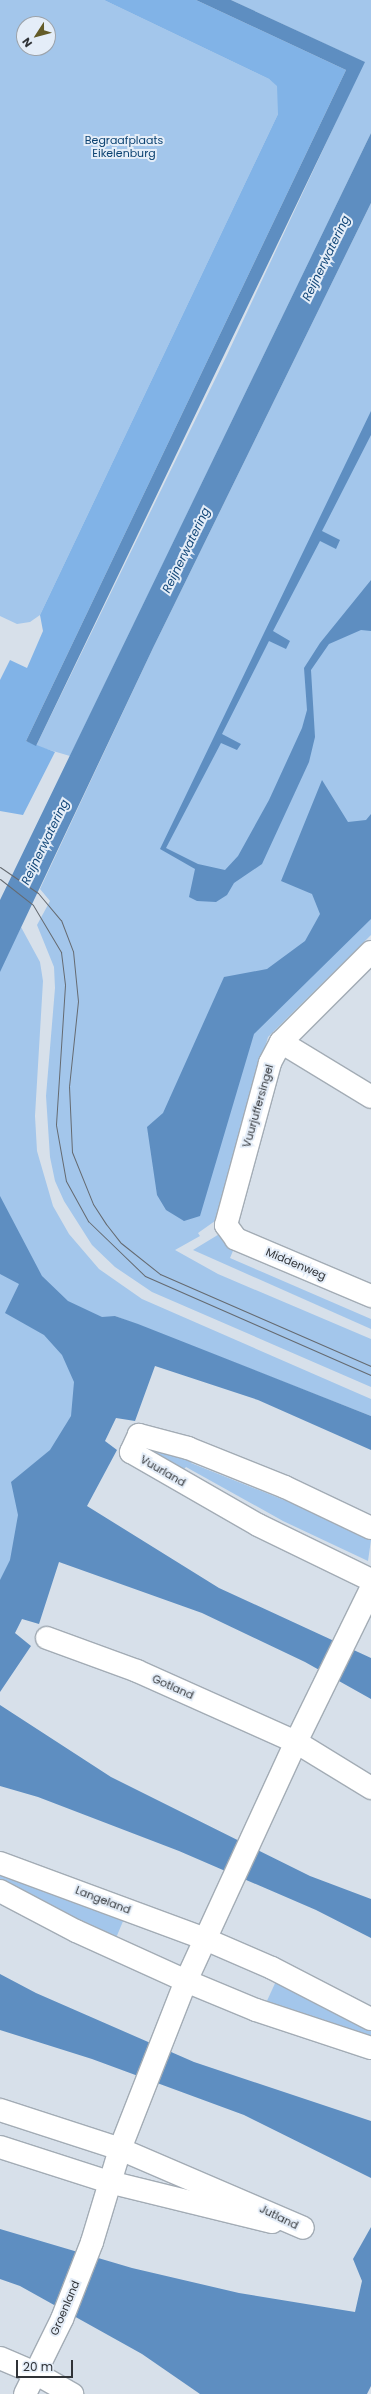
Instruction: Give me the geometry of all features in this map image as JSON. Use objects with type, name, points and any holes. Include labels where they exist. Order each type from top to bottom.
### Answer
[{"type":"street","name":"Vuurjuffersingel","points":[[226,1225],[270,1063],[281,1042],[371,952]]},
{"type":"street","points":[[281,1042],[371,1097]]},
{"type":"street","name":"Middenweg","points":[[226,1225],[236,1239],[371,1296]]},
{"type":"street","name":"Vuurland","points":[[371,1528],[286,1486],[188,1448],[139,1435],[131,1452],[258,1525],[371,1580]]},
{"type":"street","points":[[109,2182],[120,2149],[186,1981],[252,1835],[371,1589]]},
{"type":"street","name":"Gotland","points":[[47,1638],[137,1671],[296,1742],[371,1788]]},
{"type":"street","name":"Langeland","points":[[0,1863],[205,1939],[272,1968],[371,2019]]},
{"type":"street","points":[[0,1891],[76,1931],[186,1981],[256,2010],[371,2048]]},
{"type":"street","name":"Jutland","points":[[0,2110],[120,2149],[303,2228],[243,2217],[109,2182],[0,2147]]},
{"type":"street","name":"Groenland","points":[[25,2394],[62,2319],[92,2242],[109,2182]]},
{"type":"street","points":[[0,2358],[35,2373],[72,2394]]},
{"type":"green space","name":"Begraafplaats Eikelenburg","points":[[0,0],[104,0],[269,79],[277,85],[279,95],[278,114],[40,615],[30,622],[17,624],[0,616]]},
{"type":"green space","points":[[231,0],[371,0],[371,133],[70,756],[36,746],[227,355],[364,62]]},
{"type":"green space","points":[[371,203],[371,935],[268,1037],[215,1221],[198,1233],[200,1236],[175,1250],[218,1274],[371,1339],[371,1387],[152,1292],[115,1267],[92,1245],[64,1201],[55,1181],[50,1157],[46,1096],[55,988],[54,967],[37,925],[50,901],[40,889],[153,648]]},
{"type":"green space","points":[[21,927],[40,962],[43,981],[35,1116],[37,1151],[53,1206],[69,1234],[99,1269],[142,1299],[371,1399],[371,1416],[115,1316],[0,1602],[0,968]]},
{"type":"green space","points":[[221,1233],[235,1246],[230,1258],[371,1319],[371,1329],[193,1250]]},
{"type":"green space","points":[[147,1442],[191,1458],[191,1463],[299,1506],[371,1540],[368,1561],[283,1521],[186,1467],[181,1472],[145,1449]]},
{"type":"green space","points":[[0,1867],[126,1914],[116,1938],[0,1883]]},
{"type":"green space","points":[[277,1979],[371,2025],[371,2041],[266,2003]]},
{"type":"shaded area","points":[[104,0],[196,0],[346,70],[26,741],[55,752],[23,815],[0,811],[0,680],[10,660],[27,668],[43,631],[40,615],[278,114],[277,86],[269,79]]},
{"type":"water","points":[[196,0],[231,0],[365,62],[36,746],[26,741],[346,70]]},
{"type":"water","name":"Reijnerwatering","points":[[371,133],[371,203],[153,648],[0,972],[0,900]]},
{"type":"water","points":[[371,411],[371,435],[322,531],[340,540],[336,549],[320,541],[273,631],[290,641],[286,649],[269,641],[222,734],[241,744],[237,750],[221,743],[166,848],[198,864],[225,870],[238,856],[269,800],[302,728],[307,710],[304,668],[320,643],[371,580],[371,631],[361,630],[329,644],[311,670],[315,737],[309,762],[262,864],[234,883],[227,895],[216,902],[197,901],[189,897],[195,869],[160,849]]},
{"type":"water","points":[[322,780],[348,822],[366,820],[371,814],[371,919],[254,1034],[200,1216],[184,1221],[166,1210],[157,1195],[147,1127],[163,1113],[224,977],[267,969],[305,941],[320,914],[312,894],[281,881]]},
{"type":"water","points":[[0,1196],[42,1276],[68,1301],[102,1317],[115,1316],[138,1324],[371,1416],[371,1450],[258,1400],[155,1366],[135,1421],[116,1418],[105,1441],[117,1450],[87,1506],[219,1588],[371,1658],[371,1699],[305,1662],[202,1613],[59,1562],[39,1624],[22,1619],[15,1633],[31,1646],[0,1692],[0,1580],[10,1560],[18,1515],[11,1482],[50,1450],[71,1416],[74,1382],[62,1355],[44,1335],[5,1313],[19,1284],[0,1274]]},
{"type":"water","points":[[0,1705],[111,1777],[310,1876],[371,1899],[371,1938],[316,1910],[179,1851],[38,1797],[0,1786]]},
{"type":"water","points":[[0,1974],[36,1993],[194,2062],[371,2121],[371,2178],[244,2115],[92,2059],[0,2030]]},
{"type":"water","points":[[371,2227],[371,2386],[367,2394],[200,2394],[142,2354],[20,2286],[0,2279],[0,2229],[132,2268],[239,2293],[355,2312],[362,2281],[353,2259]]},
{"type":"tram line","points":[[0,867],[38,893],[61,920],[73,951],[78,1001],[69,1086],[72,1152],[93,1204],[106,1224],[121,1243],[160,1274],[371,1366]]},
{"type":"tram line","points":[[0,879],[33,905],[61,952],[65,985],[56,1125],[66,1181],[88,1221],[145,1276],[371,1375]]}]
